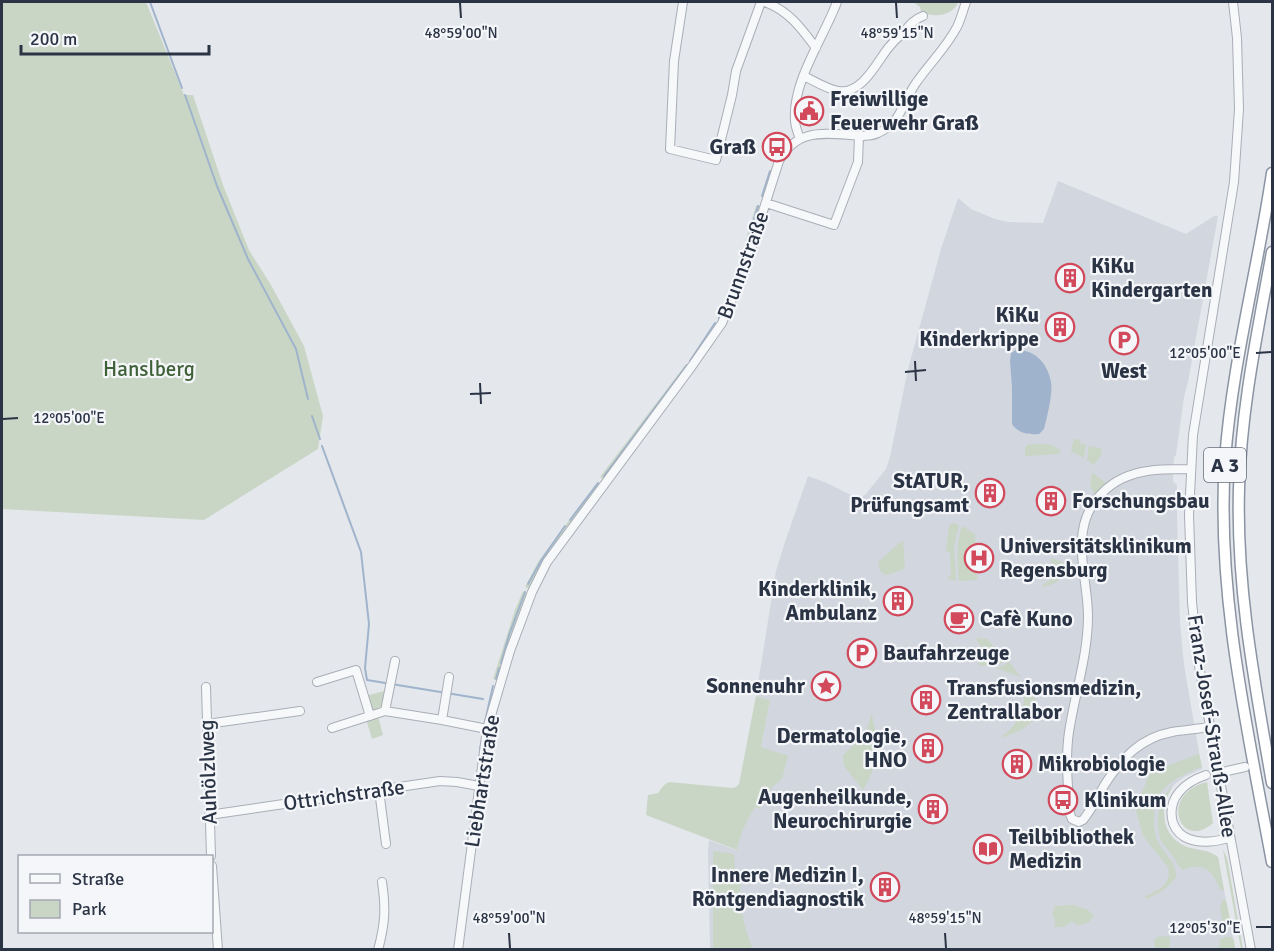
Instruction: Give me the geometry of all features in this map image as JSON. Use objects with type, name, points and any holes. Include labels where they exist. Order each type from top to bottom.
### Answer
[{"type":"highway","name":"A 3","points":[[1272,173],[1232,394],[1225,460],[1224,519],[1229,600],[1237,663],[1272,862]]},
{"type":"highway","name":"A 3","points":[[1272,252],[1247,396],[1240,459],[1239,516],[1240,565],[1247,631],[1272,783]]},
{"type":"street","points":[[683,2],[674,61],[670,149],[716,160],[736,71],[761,2]]},
{"type":"street","points":[[765,2],[778,6],[789,15],[816,48]]},
{"type":"street","points":[[837,2],[796,97],[794,120],[800,139],[818,134],[859,136],[877,134],[890,125],[897,118],[915,83],[953,34],[966,2]]},
{"type":"street","name":"Franz-Josef-Strauß-Allee","points":[[1233,2],[1237,38],[1239,109],[1234,182],[1193,435],[1189,514],[1192,602],[1198,660],[1251,950]]},
{"type":"street","points":[[804,76],[836,91],[853,89],[868,76],[890,46],[914,21],[923,16]]},
{"type":"street","points":[[766,203],[834,225],[858,162],[859,136]]},
{"type":"street","name":"Brunnstraße","points":[[523,616],[547,562],[722,323],[744,271],[779,161],[783,153],[800,139]]},
{"type":"street","points":[[1190,469],[1136,472],[1123,477],[1103,492],[1093,504],[1087,517],[1082,548],[1088,631],[1067,747],[1069,803],[1072,819],[1079,822],[1083,820],[1116,768],[1127,754],[1140,745],[1170,732],[1209,727]]},
{"type":"street","name":"Liebhartstraße","points":[[458,950],[485,728],[523,616]]},
{"type":"street","points":[[385,711],[395,661]]},
{"type":"street","points":[[318,682],[356,670],[370,716]]},
{"type":"street","points":[[442,720],[449,677]]},
{"type":"street","name":"Auhölzlweg","points":[[206,687],[211,855]]},
{"type":"street","points":[[207,724],[300,711]]},
{"type":"street","points":[[332,728],[385,711],[485,728]]},
{"type":"street","points":[[1227,771],[1245,767]]},
{"type":"street","points":[[1206,775],[1186,785],[1175,797],[1171,814],[1175,827],[1182,836],[1193,840],[1203,842],[1230,838]]},
{"type":"street","name":"Ottrichstraße","points":[[209,815],[440,781],[479,786]]},
{"type":"street","points":[[380,790],[386,844]]},
{"type":"street","points":[[213,878],[219,950]]},
{"type":"street","points":[[378,950],[386,912],[382,882]]},
{"type":"shaded area","name":"Universitätsklinikum Regensburg","points":[[1058,181],[1186,234],[1214,216],[1218,216],[1184,397],[1174,457],[1173,481],[1177,485],[1180,623],[1184,665],[1202,769],[1184,777],[1174,785],[1168,794],[1164,810],[1165,825],[1173,838],[1185,847],[1207,851],[1218,857],[1235,949],[710,949],[709,840],[736,850],[748,817],[755,807],[759,809],[773,793],[770,790],[761,747],[770,700],[756,696],[776,571],[808,476],[859,499],[866,494],[886,469],[908,369],[941,249],[958,198],[971,209],[995,219],[1008,222],[1043,223]]},
{"type":"green space","name":"Hanslberg","points":[[2,2],[146,2],[184,95],[193,95],[223,185],[249,250],[304,346],[323,416],[318,449],[204,520],[2,509]]},
{"type":"green space","points":[[913,2],[958,2],[956,7],[948,13],[932,15],[921,12],[920,7]]},
{"type":"green space","points":[[758,205],[762,207],[741,268],[738,267]]},
{"type":"green space","points":[[686,364],[690,367],[604,480],[600,477]]},
{"type":"green space","points":[[1074,439],[1086,445],[1084,458],[1071,451]]},
{"type":"green space","points":[[1031,444],[1051,445],[1061,452],[1025,456],[1025,448]]},
{"type":"green space","points":[[1089,446],[1102,449],[1101,456],[1094,465],[1087,460]]},
{"type":"green space","points":[[1093,473],[1106,484],[1098,496],[1091,486]]},
{"type":"green space","points":[[597,483],[600,485],[530,589],[525,587],[538,562]]},
{"type":"green space","points":[[953,523],[959,525],[954,546],[956,581],[948,579],[951,575],[950,552],[946,552],[949,526]]},
{"type":"green space","points":[[962,526],[975,534],[977,580],[959,581],[958,553]]},
{"type":"green space","points":[[903,540],[905,568],[885,575],[880,571],[878,562]]},
{"type":"green space","points":[[1051,558],[1070,565],[1057,582],[1042,588],[1052,579]]},
{"type":"green space","points":[[523,591],[528,594],[497,680],[493,679],[515,610]]},
{"type":"green space","points":[[977,638],[987,639],[1007,660],[998,665],[979,666],[978,660],[981,660],[981,656],[978,656],[980,644]]},
{"type":"green space","points":[[1009,662],[1021,677],[995,668]]},
{"type":"green space","points":[[1025,686],[1044,713],[1021,730],[1001,738],[1020,715]]},
{"type":"green space","points":[[388,690],[384,710],[371,714],[365,696]]},
{"type":"green space","points":[[756,696],[770,700],[761,747],[788,756],[782,779],[770,789],[773,793],[759,809],[755,807],[744,828],[737,850],[646,815],[648,795],[658,793],[669,782],[732,788],[739,784]]},
{"type":"green space","points":[[871,714],[876,740],[875,755],[871,774],[863,790],[844,766],[843,755],[865,733]]},
{"type":"green space","points":[[378,716],[383,735],[372,739],[366,719]]},
{"type":"green space","points":[[1199,754],[1202,767],[1172,782],[1159,795],[1154,816],[1155,834],[1173,864],[1176,877],[1163,890],[1146,899],[1145,896],[1163,886],[1169,873],[1168,867],[1143,836],[1135,807],[1151,768],[1157,767],[1158,770]]},
{"type":"green space","points":[[1207,782],[1213,823],[1202,830],[1192,831],[1184,826],[1179,818],[1178,808],[1182,798],[1192,789]]},
{"type":"green space","points":[[1171,787],[1164,813],[1168,830],[1179,843],[1218,857],[1224,891],[1220,890],[1211,873],[1202,867],[1196,866],[1183,870],[1161,840],[1158,826],[1159,812],[1163,798]]},
{"type":"green space","points":[[1223,850],[1227,858],[1243,949],[1241,949]]},
{"type":"green space","points":[[713,851],[734,854],[735,869],[741,870],[742,909],[745,928],[752,947],[749,949],[713,949]]},
{"type":"green space","points":[[1226,900],[1231,924],[1224,928],[1220,909],[1222,901]]},
{"type":"green space","points":[[1073,905],[1088,910],[1094,916],[1085,924],[1077,925],[1072,921],[1064,927],[1054,927],[1055,920],[1052,915],[1055,906]]},
{"type":"green space","points":[[1160,936],[1170,937],[1168,949],[1159,949],[1154,946],[1154,940]]},
{"type":"green space","points":[[1225,937],[1234,940],[1235,949],[1219,949],[1220,940]]},
{"type":"water","points":[[1016,350],[1035,355],[1044,364],[1049,375],[1051,387],[1049,406],[1044,429],[1039,434],[1024,433],[1012,424],[1010,361],[1011,353]]},
{"type":"waterway","points":[[150,2],[182,88]]},
{"type":"waterway","points":[[185,95],[217,186],[248,259],[296,349],[308,399]]},
{"type":"waterway","points":[[762,196],[770,171]]},
{"type":"waterway","points":[[752,225],[758,206]]},
{"type":"waterway","points":[[746,247],[751,229]]},
{"type":"waterway","points":[[740,266],[744,252]]},
{"type":"waterway","points":[[731,290],[738,272]]},
{"type":"waterway","points":[[719,318],[729,296]]},
{"type":"waterway","points":[[690,361],[715,323]]},
{"type":"waterway","points":[[604,476],[687,365]]},
{"type":"waterway","points":[[312,416],[320,439]]},
{"type":"waterway","points":[[322,446],[361,552],[369,624],[365,668],[367,680],[483,699]]},
{"type":"waterway","points":[[570,520],[598,483]]},
{"type":"waterway","points":[[528,584],[565,526]]},
{"type":"waterway","points":[[501,663],[525,592]]},
{"type":"waterway","points":[[496,679],[499,668]]},
{"type":"waterway","points":[[484,726],[493,686]]},
{"type":"waterway","points":[[480,749],[482,740]]},
{"type":"place","name":"Freiwillige Feuerwehr Graß","points":[[809,111]]},
{"type":"place","name":"Graß","points":[[777,147]]},
{"type":"place","name":"KiKu Kindergarten","points":[[1070,278]]},
{"type":"place","name":"KiKu Kinderkrippe","points":[[1060,327]]},
{"type":"place","name":"West","points":[[1124,340]]},
{"type":"place","name":"StATUR, Prüfungsamt","points":[[990,493]]},
{"type":"place","name":"Forschungsbau","points":[[1051,501]]},
{"type":"place","name":"Universitätsklinikum Regensburg","points":[[979,558]]},
{"type":"place","name":"Kinderklinik, Ambulanz","points":[[898,601]]},
{"type":"place","name":"Cafè Kuno","points":[[959,619]]},
{"type":"place","name":"Baufahrzeuge","points":[[862,653]]},
{"type":"place","name":"Sonnenuhr","points":[[826,686]]},
{"type":"place","name":"Transfusionsmedizin, Zentrallabor","points":[[926,700]]},
{"type":"place","name":"Dermatologie, HNO","points":[[928,748]]},
{"type":"place","name":"Mikrobiologie","points":[[1017,764]]},
{"type":"place","name":"Klinikum","points":[[1063,800]]},
{"type":"place","name":"Augenheilkunde, Neurochirurgie","points":[[933,809]]},
{"type":"place","name":"Teilbibliothek Medizin","points":[[988,849]]},
{"type":"place","name":"Innere Medizin I, Röntgendiagnostik","points":[[885,887]]}]
